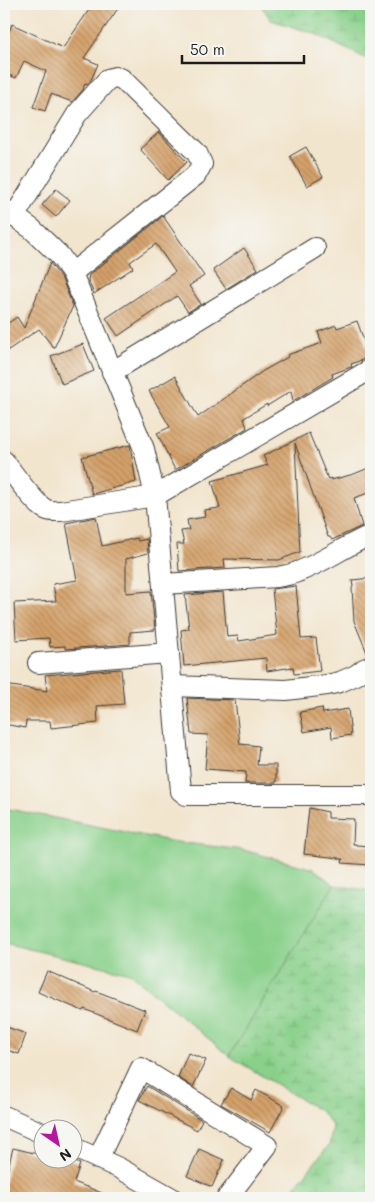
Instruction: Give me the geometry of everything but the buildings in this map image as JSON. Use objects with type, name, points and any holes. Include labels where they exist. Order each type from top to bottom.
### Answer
[{"type":"street","points":[[72,273],[196,175],[202,164],[197,153],[122,79],[116,77],[108,80],[77,114],[9,213],[32,229],[60,256],[72,273],[144,449],[155,496],[182,791],[186,796],[371,795]]},
{"type":"street","points":[[112,372],[316,248]]},
{"type":"street","points":[[4,461],[36,502],[44,509],[50,511],[61,511],[155,496],[371,369]]},
{"type":"street","points":[[164,584],[296,573],[371,535]]},
{"type":"street","points":[[38,663],[169,653]]},
{"type":"street","points":[[172,686],[286,690],[340,682],[371,666]]},
{"type":"street","points":[[98,1159],[141,1068],[267,1146],[227,1198]]},
{"type":"street","points":[[4,1116],[32,1129]]},
{"type":"street","points":[[82,1152],[119,1168],[172,1198]]},
{"type":"green space","points":[[260,4],[371,4],[371,66],[369,60],[313,33],[271,20]]},
{"type":"green space","points":[[4,808],[176,842],[243,850],[314,869],[334,885],[229,1056],[130,973],[4,943]]},
{"type":"green space","points":[[334,885],[371,891],[371,1198],[286,1198],[329,1145],[333,1127],[322,1112],[229,1056]]}]
